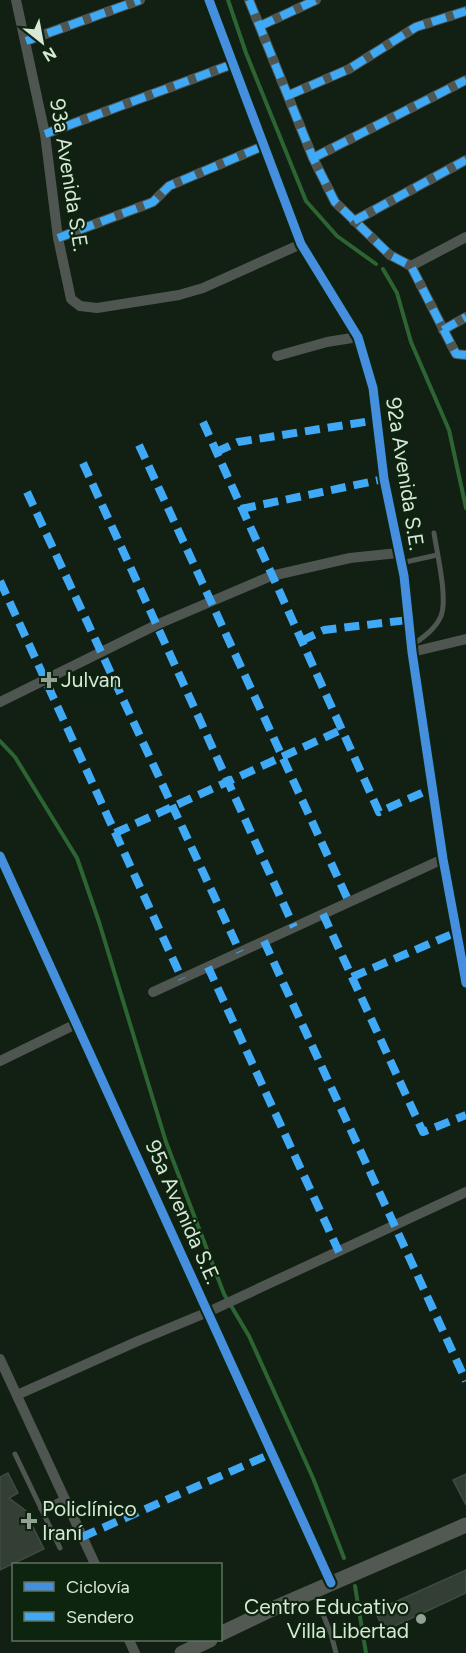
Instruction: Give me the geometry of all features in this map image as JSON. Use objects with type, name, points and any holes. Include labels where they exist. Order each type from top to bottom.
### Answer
[{"type":"street","name":"93a Avenida S.E.","points":[[16,0],[45,134],[58,238],[71,299],[80,306],[97,308],[179,295],[203,288],[301,244]]},
{"type":"street","points":[[26,41],[140,0]]},
{"type":"street","name":"92a Avenida S.E.","points":[[209,0],[301,244],[358,337],[373,388],[384,479],[408,606],[412,649],[443,859],[466,983]]},
{"type":"street","points":[[249,0],[313,158],[335,202],[390,255],[411,266],[456,354],[466,356]]},
{"type":"street","points":[[260,26],[316,0]]},
{"type":"street","points":[[289,95],[349,69],[416,27],[466,11]]},
{"type":"street","points":[[45,134],[233,64]]},
{"type":"street","points":[[313,158],[466,80]]},
{"type":"street","points":[[58,238],[153,202],[169,186],[263,146]]},
{"type":"street","points":[[354,221],[466,160]]},
{"type":"street","points":[[411,266],[466,237]]},
{"type":"street","points":[[442,330],[466,317]]},
{"type":"street","points":[[277,356],[327,342],[358,337]]},
{"type":"street","points":[[0,702],[156,625],[271,576],[350,558],[399,558]]},
{"type":"street","points":[[412,649],[466,639]]},
{"type":"street","name":"95a Avenida S.E.","points":[[0,856],[331,1583]]},
{"type":"street","points":[[153,992],[443,859]]},
{"type":"street","points":[[0,1061],[78,1023]]},
{"type":"street","points":[[17,1395],[208,1312],[466,1192]]},
{"type":"street","points":[[0,1359],[95,1563]]},
{"type":"street","points":[[222,1633],[466,1525]]},
{"type":"street","points":[[182,1653],[208,1641]]},
{"type":"lane","points":[[412,649],[429,633],[441,616],[444,601],[434,533]]},
{"type":"lane","points":[[399,558],[437,555]]},
{"type":"lane","points":[[15,1455],[60,1548]]},
{"type":"lane","points":[[41,1509],[64,1498]]},
{"type":"lane","points":[[313,1591],[331,1634],[336,1653]]},
{"type":"building","points":[[8,1473],[18,1493],[9,1498],[26,1511],[27,1530],[33,1527],[44,1549],[0,1570],[0,1477]]},
{"type":"building","points":[[466,1474],[466,1505],[453,1480]]},
{"type":"building","points":[[466,1570],[466,1593],[384,1631],[375,1611]]},
{"type":"waterway","points":[[228,0],[246,53],[306,201],[337,236],[376,264]]},
{"type":"waterway","points":[[383,269],[397,293],[411,342],[449,430],[466,508]]},
{"type":"waterway","points":[[0,741],[15,757],[77,858],[99,922],[166,1142],[224,1294],[249,1336],[313,1478],[344,1558]]},
{"type":"waterway","points":[[355,1586],[366,1653]]},
{"type":"marked path","points":[[26,41],[140,0]]},
{"type":"marked path","points":[[249,0],[313,158],[335,202],[390,255],[411,266],[456,354],[466,355]]},
{"type":"marked path","points":[[260,26],[316,0]]},
{"type":"marked path","points":[[289,95],[349,69],[416,27],[466,11]]},
{"type":"marked path","points":[[45,134],[233,64]]},
{"type":"marked path","points":[[313,158],[466,80]]},
{"type":"marked path","points":[[58,238],[153,202],[169,186],[263,146]]},
{"type":"marked path","points":[[354,221],[466,160]]},
{"type":"marked path","points":[[443,330],[466,317]]},
{"type":"marked path","points":[[216,452],[238,442],[377,420]]},
{"type":"marked path","points":[[203,422],[379,812],[433,788]]},
{"type":"marked path","points":[[139,445],[349,902]]},
{"type":"marked path","points":[[83,463],[294,927]]},
{"type":"marked path","points":[[241,509],[384,479]]},
{"type":"marked path","points":[[27,492],[240,952]]},
{"type":"marked path","points":[[0,581],[182,979]]},
{"type":"marked path","points":[[301,641],[324,630],[408,620]]},
{"type":"marked path","points":[[115,833],[341,730]]},
{"type":"marked path","points":[[323,914],[423,1132],[466,1115]]},
{"type":"marked path","points":[[352,977],[457,932]]},
{"type":"marked path","points":[[264,941],[466,1381]]},
{"type":"marked path","points":[[208,967],[339,1252]]},
{"type":"marked path","points":[[82,1537],[273,1453]]},
{"type":"cycle path","points":[[209,0],[301,244],[358,337],[373,388],[384,479],[404,576],[412,652],[443,859],[466,983]]},
{"type":"cycle path","points":[[0,856],[331,1583]]},
{"type":"place","name":"Julvan","points":[[49,680]]},
{"type":"place","name":"Policlínico Iraní","points":[[29,1521]]},
{"type":"place","name":"Centro Educativo Villa Libertad","points":[[421,1619]]}]
